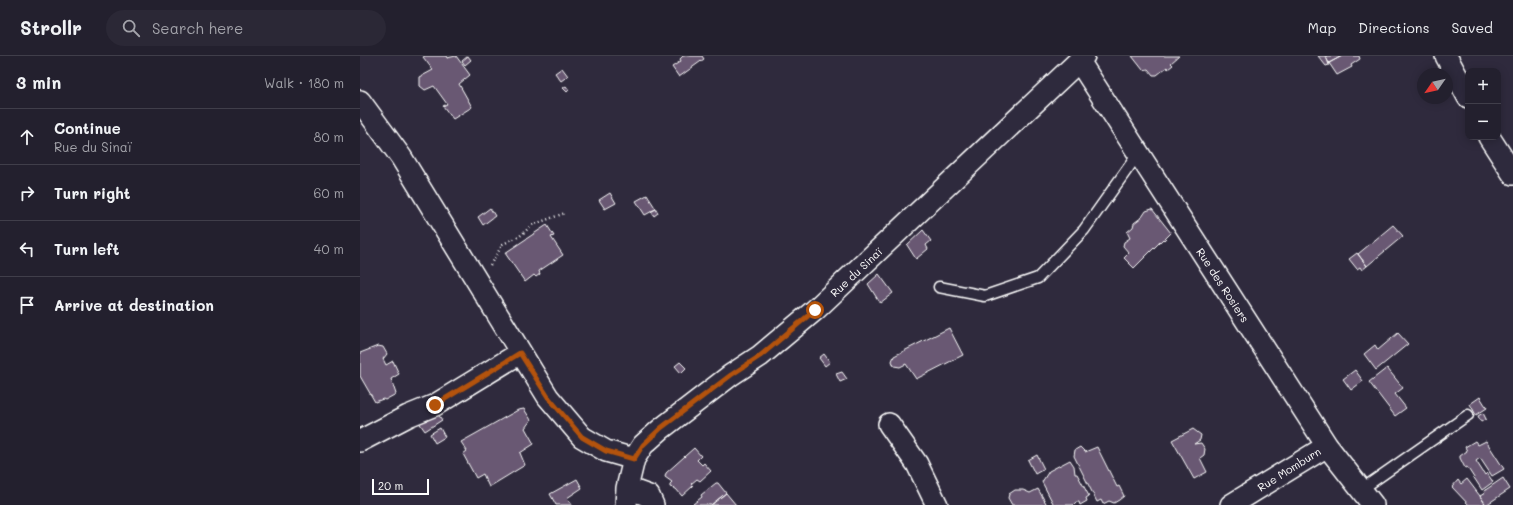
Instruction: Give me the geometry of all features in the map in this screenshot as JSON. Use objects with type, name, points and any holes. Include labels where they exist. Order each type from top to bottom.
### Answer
[{"type":"street","points":[[1446,56],[1465,91]]},
{"type":"street","name":"Rue des Rosiers","points":[[1076,60],[1327,446],[1368,497]]},
{"type":"street","name":"Rue du Sinaï","points":[[626,496],[634,459],[643,445],[661,428],[731,375],[760,356],[815,310],[932,202],[1076,60]]},
{"type":"street","points":[[360,101],[401,157],[548,397],[582,437],[606,451],[634,459]]},
{"type":"street","points":[[1491,140],[1513,174]]},
{"type":"street","points":[[360,441],[408,416],[435,405],[520,353]]},
{"type":"street","points":[[889,424],[917,464],[937,505]]},
{"type":"street","name":"Rue Momburn","points":[[1231,505],[1327,446]]},
{"type":"street","points":[[626,496],[649,496],[654,505]]},
{"type":"lane","points":[[939,287],[985,296],[1038,278],[1084,230],[1138,154]]},
{"type":"lane","points":[[1368,497],[1468,415]]},
{"type":"path","points":[[474,276],[486,270],[503,244],[520,236],[532,225],[565,213]]},
{"type":"building","points":[[446,56],[447,58],[456,56],[470,75],[459,84],[472,107],[453,119],[443,106],[447,104],[434,86],[425,90],[420,86],[420,77],[433,70],[423,57]]},
{"type":"building","points":[[468,56],[471,60],[465,65],[462,61]]},
{"type":"building","points":[[683,56],[702,56],[704,59],[679,77],[672,67],[681,61],[680,59]]},
{"type":"building","points":[[1132,56],[1179,56],[1171,63],[1173,65],[1168,69],[1167,67],[1157,75],[1153,75],[1148,69],[1143,70]]},
{"type":"building","points":[[1318,56],[1326,56],[1329,65],[1326,66]]},
{"type":"building","points":[[1325,56],[1342,56],[1329,63]]},
{"type":"building","points":[[1342,56],[1359,56],[1360,59],[1351,65],[1352,67],[1337,75],[1329,63]]},
{"type":"building","points":[[562,68],[568,76],[561,81],[555,73]]},
{"type":"building","points":[[566,86],[569,90],[567,92],[563,88]]},
{"type":"building","points":[[610,193],[616,203],[605,209],[599,200]]},
{"type":"building","points":[[647,195],[656,209],[645,215],[636,201]]},
{"type":"building","points":[[490,208],[495,216],[483,225],[478,217]]},
{"type":"building","points":[[656,209],[658,213],[654,216],[651,211]]},
{"type":"building","points":[[1152,209],[1171,233],[1134,268],[1124,258],[1129,253],[1123,246],[1124,242],[1130,238],[1127,232],[1146,211]]},
{"type":"building","points":[[547,225],[554,236],[551,237],[563,255],[539,271],[540,274],[536,277],[534,275],[525,282],[505,253]]},
{"type":"building","points":[[1393,225],[1403,236],[1367,266],[1358,254]]},
{"type":"building","points":[[923,230],[931,241],[926,245],[928,249],[916,259],[907,245]]},
{"type":"building","points":[[1357,253],[1367,266],[1362,270],[1360,267],[1357,269],[1349,259]]},
{"type":"building","points":[[879,274],[893,293],[880,303],[868,284]]},
{"type":"building","points":[[949,328],[963,355],[916,379],[906,364],[900,367],[894,366],[892,361],[894,356]]},
{"type":"building","points":[[1398,333],[1408,344],[1376,370],[1364,354],[1375,345],[1378,350]]},
{"type":"building","points":[[378,346],[383,347],[387,354],[383,359],[386,365],[393,361],[399,374],[391,379],[396,394],[385,400],[383,399],[375,402],[360,376],[360,353]]},
{"type":"building","points":[[824,354],[830,362],[825,366],[819,358]]},
{"type":"building","points":[[680,362],[686,368],[681,373],[675,366]]},
{"type":"building","points":[[1387,368],[1403,388],[1395,394],[1406,408],[1395,416],[1369,382]]},
{"type":"building","points":[[1355,370],[1363,381],[1351,390],[1343,379]]},
{"type":"building","points":[[842,372],[847,379],[840,382],[836,374]]},
{"type":"building","points":[[1480,397],[1487,408],[1476,415],[1470,404]]},
{"type":"building","points":[[524,409],[531,420],[525,428],[534,444],[520,453],[525,465],[489,487],[483,474],[476,478],[463,454],[467,451],[461,442],[518,410]]},
{"type":"building","points":[[436,411],[442,420],[425,431],[418,421]]},
{"type":"building","points":[[1483,413],[1486,419],[1481,422],[1478,416]]},
{"type":"building","points":[[440,428],[445,437],[435,443],[430,434]]},
{"type":"building","points":[[1193,429],[1201,435],[1200,440],[1194,444],[1201,443],[1205,449],[1204,455],[1200,458],[1207,472],[1194,479],[1172,440]]},
{"type":"building","points":[[1475,441],[1478,445],[1486,441],[1504,469],[1492,476],[1480,458],[1476,461],[1485,475],[1487,473],[1493,482],[1482,490],[1467,467],[1465,468],[1460,458],[1460,456],[1467,451],[1465,447]]},
{"type":"building","points":[[1080,447],[1085,452],[1097,447],[1117,487],[1119,486],[1124,496],[1114,503],[1109,501],[1103,504],[1101,500],[1097,502],[1074,456],[1075,450]]},
{"type":"building","points":[[694,448],[701,456],[697,460],[702,465],[704,463],[711,471],[700,481],[697,479],[691,484],[693,486],[682,496],[676,489],[670,487],[672,482],[665,477],[666,473]]},
{"type":"building","points":[[1037,455],[1044,469],[1035,474],[1028,460]]},
{"type":"building","points":[[1070,460],[1074,466],[1075,474],[1077,474],[1089,496],[1086,498],[1087,501],[1080,505],[1079,502],[1076,502],[1073,505],[1054,505],[1042,482],[1049,471]]},
{"type":"building","points":[[1503,478],[1510,489],[1486,505],[1480,496],[1485,493],[1484,491]]},
{"type":"building","points":[[577,479],[582,488],[567,498],[572,505],[556,505],[550,494]]},
{"type":"building","points":[[1467,479],[1486,505],[1469,505],[1452,487],[1458,480],[1461,484]]},
{"type":"building","points":[[718,483],[726,493],[711,505],[693,504],[702,497],[701,495]]},
{"type":"building","points":[[1038,489],[1047,505],[1012,505],[1008,498],[1009,494],[1015,490],[1023,490],[1030,493]]},
{"type":"building","points":[[726,493],[736,505],[711,505]]},
{"type":"route","points":[[435,405],[467,387],[520,353],[548,397],[582,437],[606,451],[634,459],[643,445],[661,428],[731,375],[760,356],[815,310]]}]
